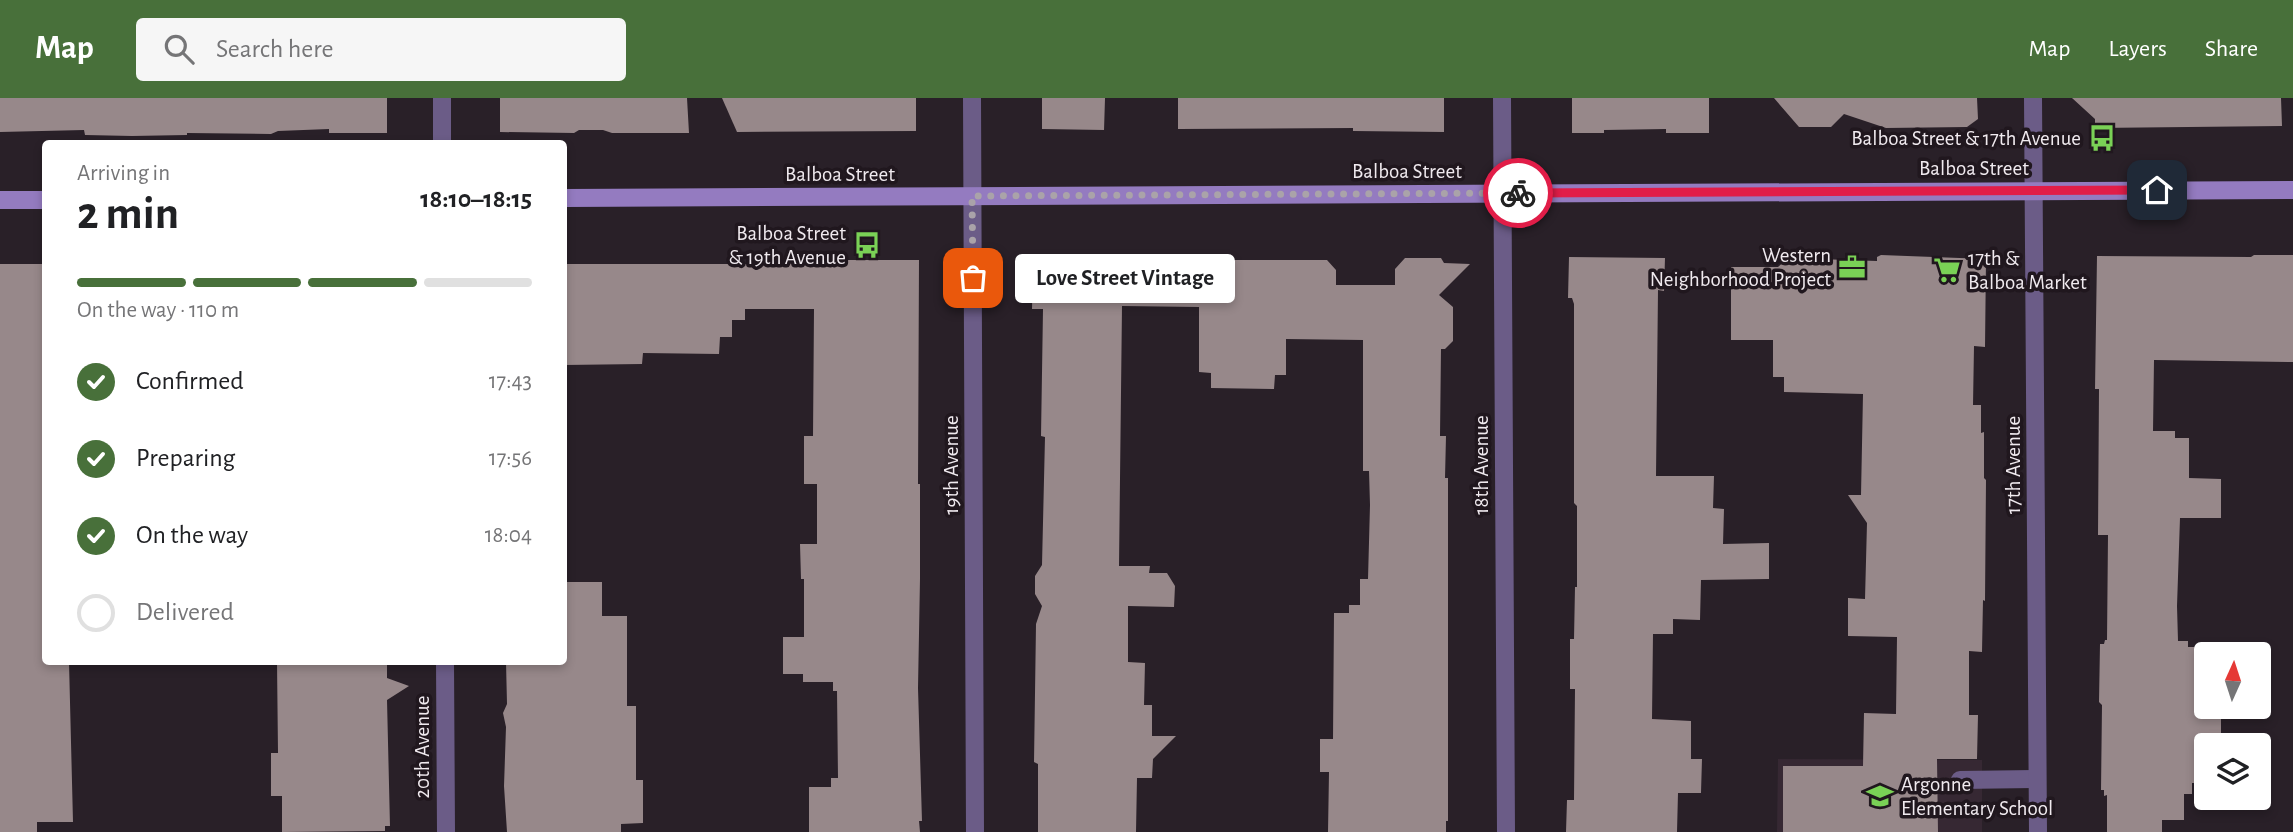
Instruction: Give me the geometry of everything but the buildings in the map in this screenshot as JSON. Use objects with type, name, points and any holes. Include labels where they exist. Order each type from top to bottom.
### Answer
[{"type":"street","points":[[442,98],[442,140]]},
{"type":"street","name":"19th Avenue","points":[[972,98],[975,832]]},
{"type":"street","name":"18th Avenue","points":[[1502,98],[1506,832]]},
{"type":"street","name":"17th Avenue","points":[[2033,98],[2038,832]]},
{"type":"street","name":"Balboa Street","points":[[567,198],[2293,190]]},
{"type":"street","points":[[0,201],[42,200]]},
{"type":"street","name":"20th Avenue","points":[[445,665],[446,832]]},
{"type":"street","points":[[1959,780],[2037,779]]},
{"type":"shaded area","name":"Argonne Elementary School","points":[[1778,759],[1982,760],[1982,832],[1777,832]]},
{"type":"way so far","points":[[973,278],[972,196],[1518,193]]},
{"type":"place","name":"Balboa Street & 17th Avenue","points":[[2102,138]]},
{"type":"place","name":"Balboa Street & 19th Avenue","points":[[867,245]]},
{"type":"place","name":"Western Neighborhood Project","points":[[1852,267]]},
{"type":"place","name":"17th & Balboa Market","points":[[1947,270]]},
{"type":"place","name":"Love Street Vintage","points":[[973,278]]},
{"type":"place","name":"Argonne Elementary School","points":[[1880,796]]},
{"type":"route","points":[[1518,193],[2157,190]]}]
